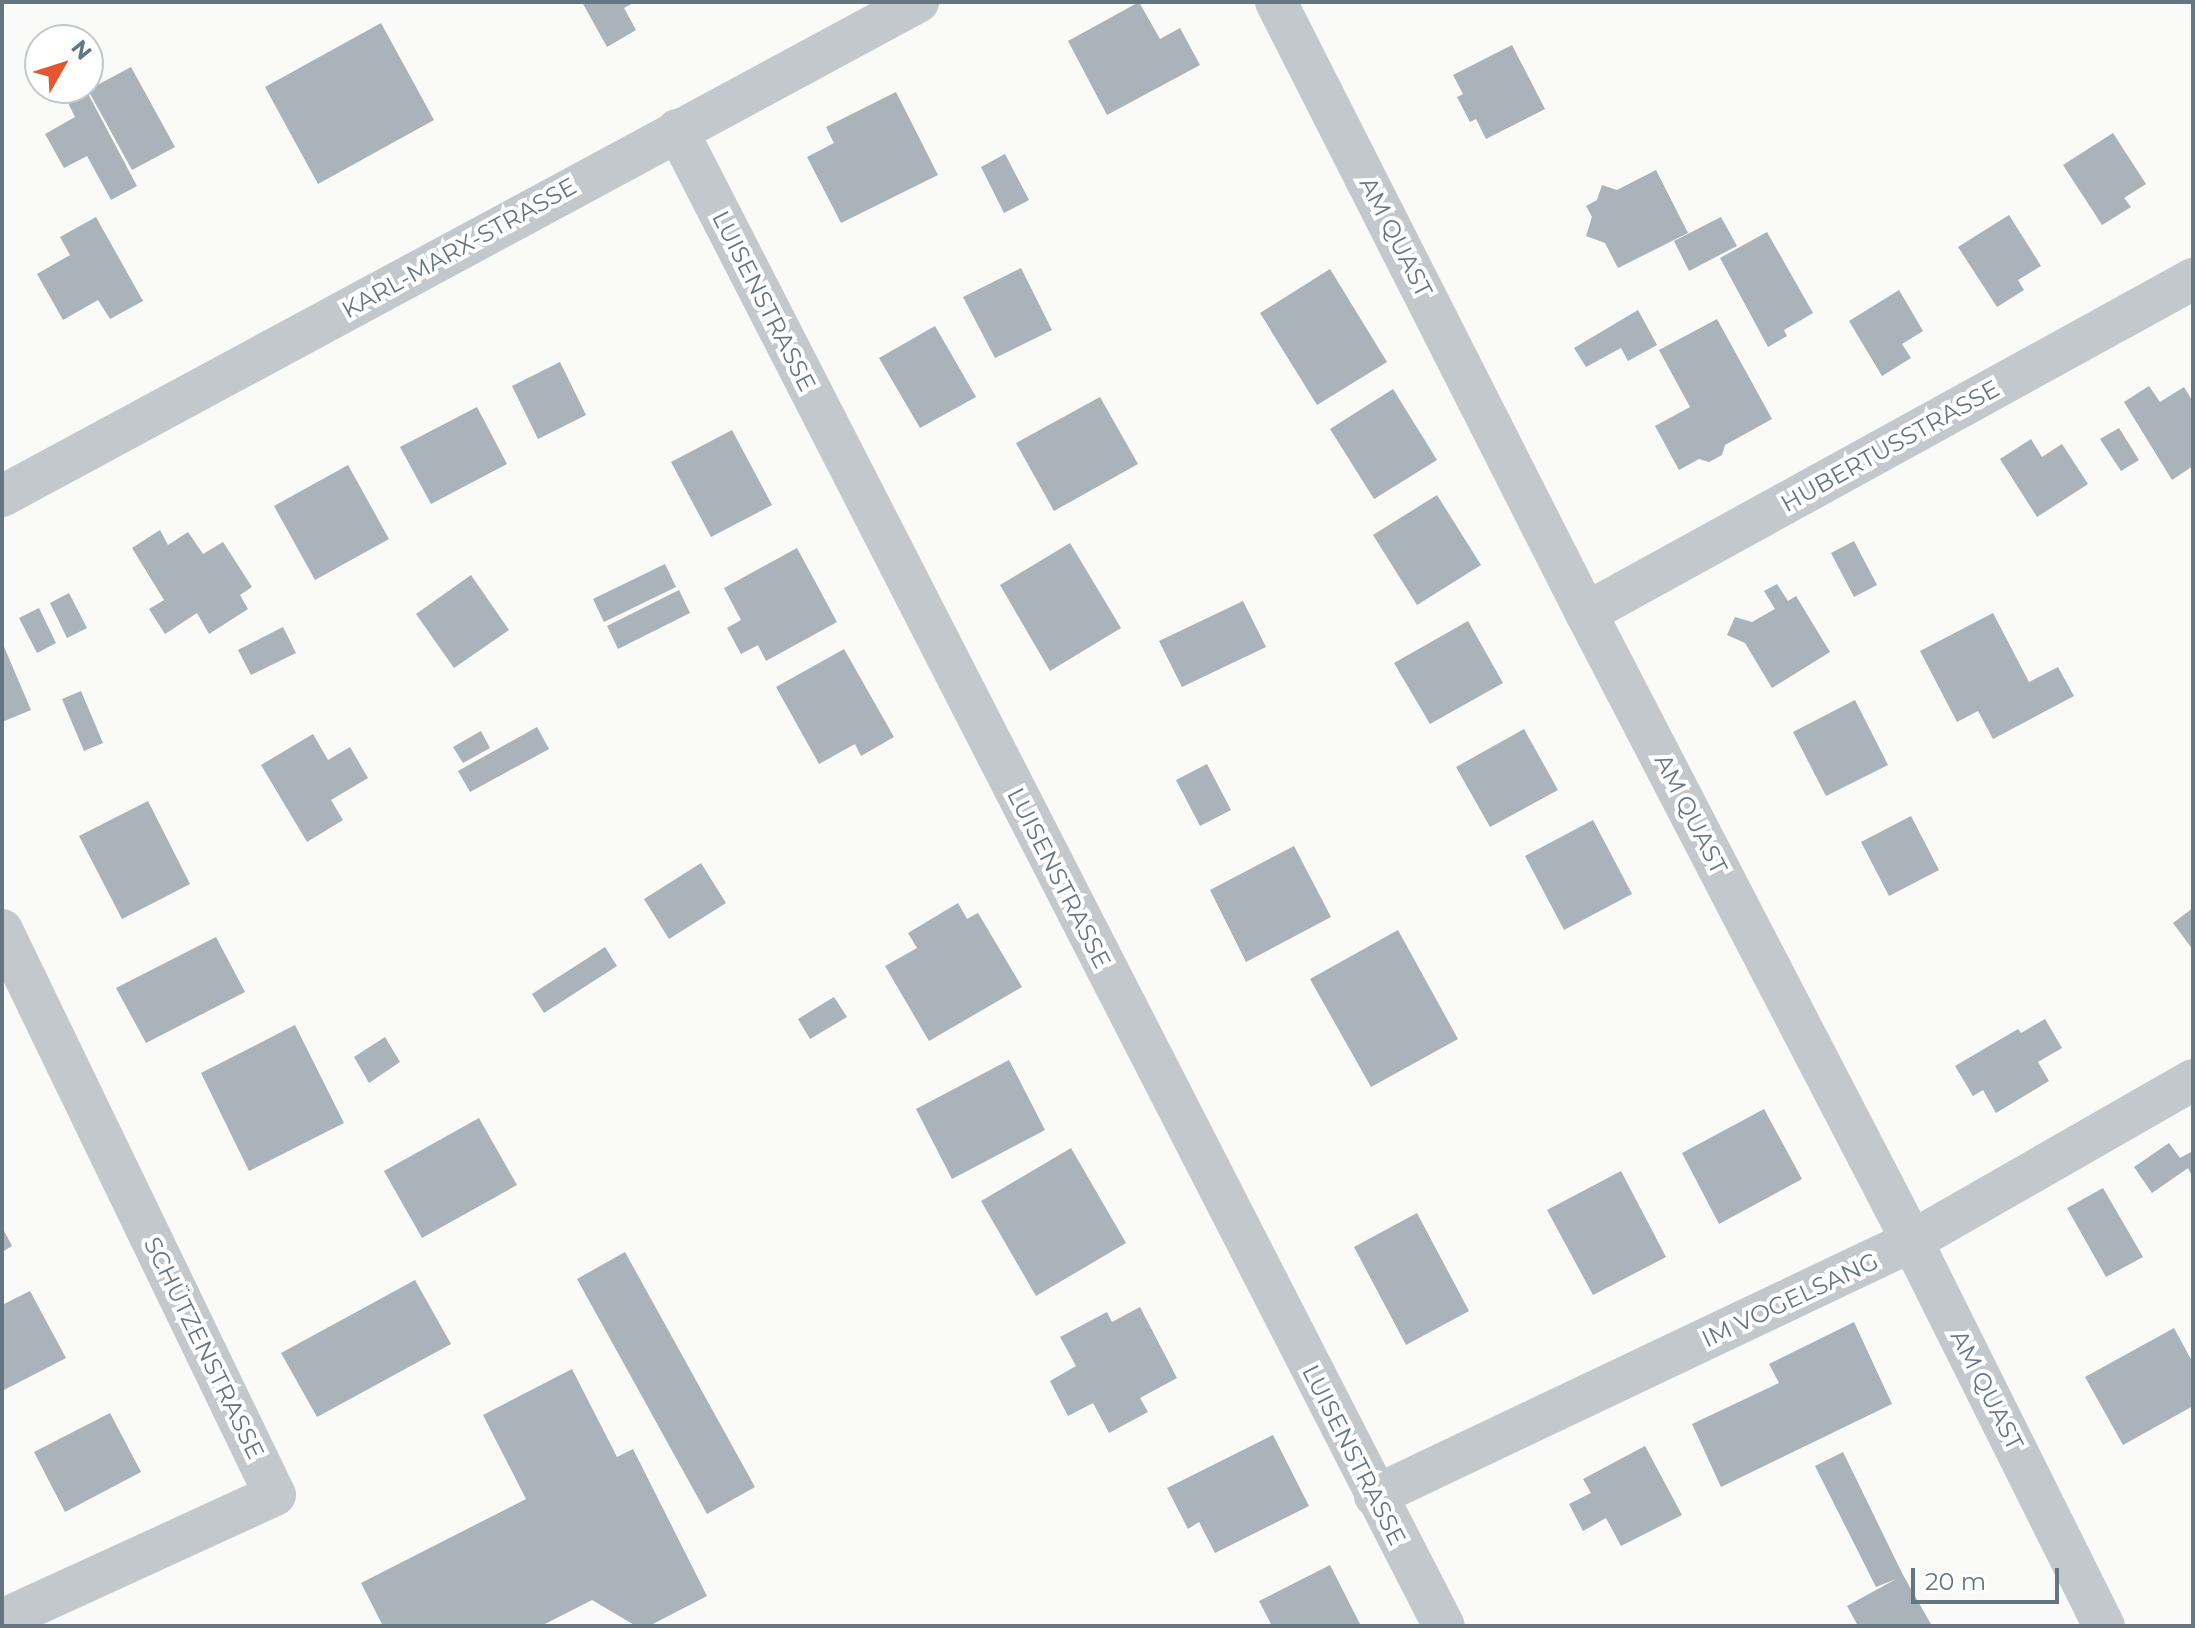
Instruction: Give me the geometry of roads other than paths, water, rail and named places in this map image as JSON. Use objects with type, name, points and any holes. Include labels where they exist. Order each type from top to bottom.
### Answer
[{"type":"street","name":"KARL-MARX-STRASSE","points":[[2,496],[918,2]]},
{"type":"street","name":"AM QUAST","points":[[1276,2],[1586,613],[1912,1241],[2104,1626]]},
{"type":"street","name":"LUISENSTRASSE","points":[[677,130],[1444,1626]]},
{"type":"street","name":"HUBERTUSSTRASSE","points":[[1586,613],[2193,279]]},
{"type":"street","name":"SCHÜTZENSTRASSE","points":[[2,930],[275,1495],[2,1620]]},
{"type":"street","name":"IM VOGELSANG","points":[[1375,1496],[1912,1241],[2193,1080]]}]
